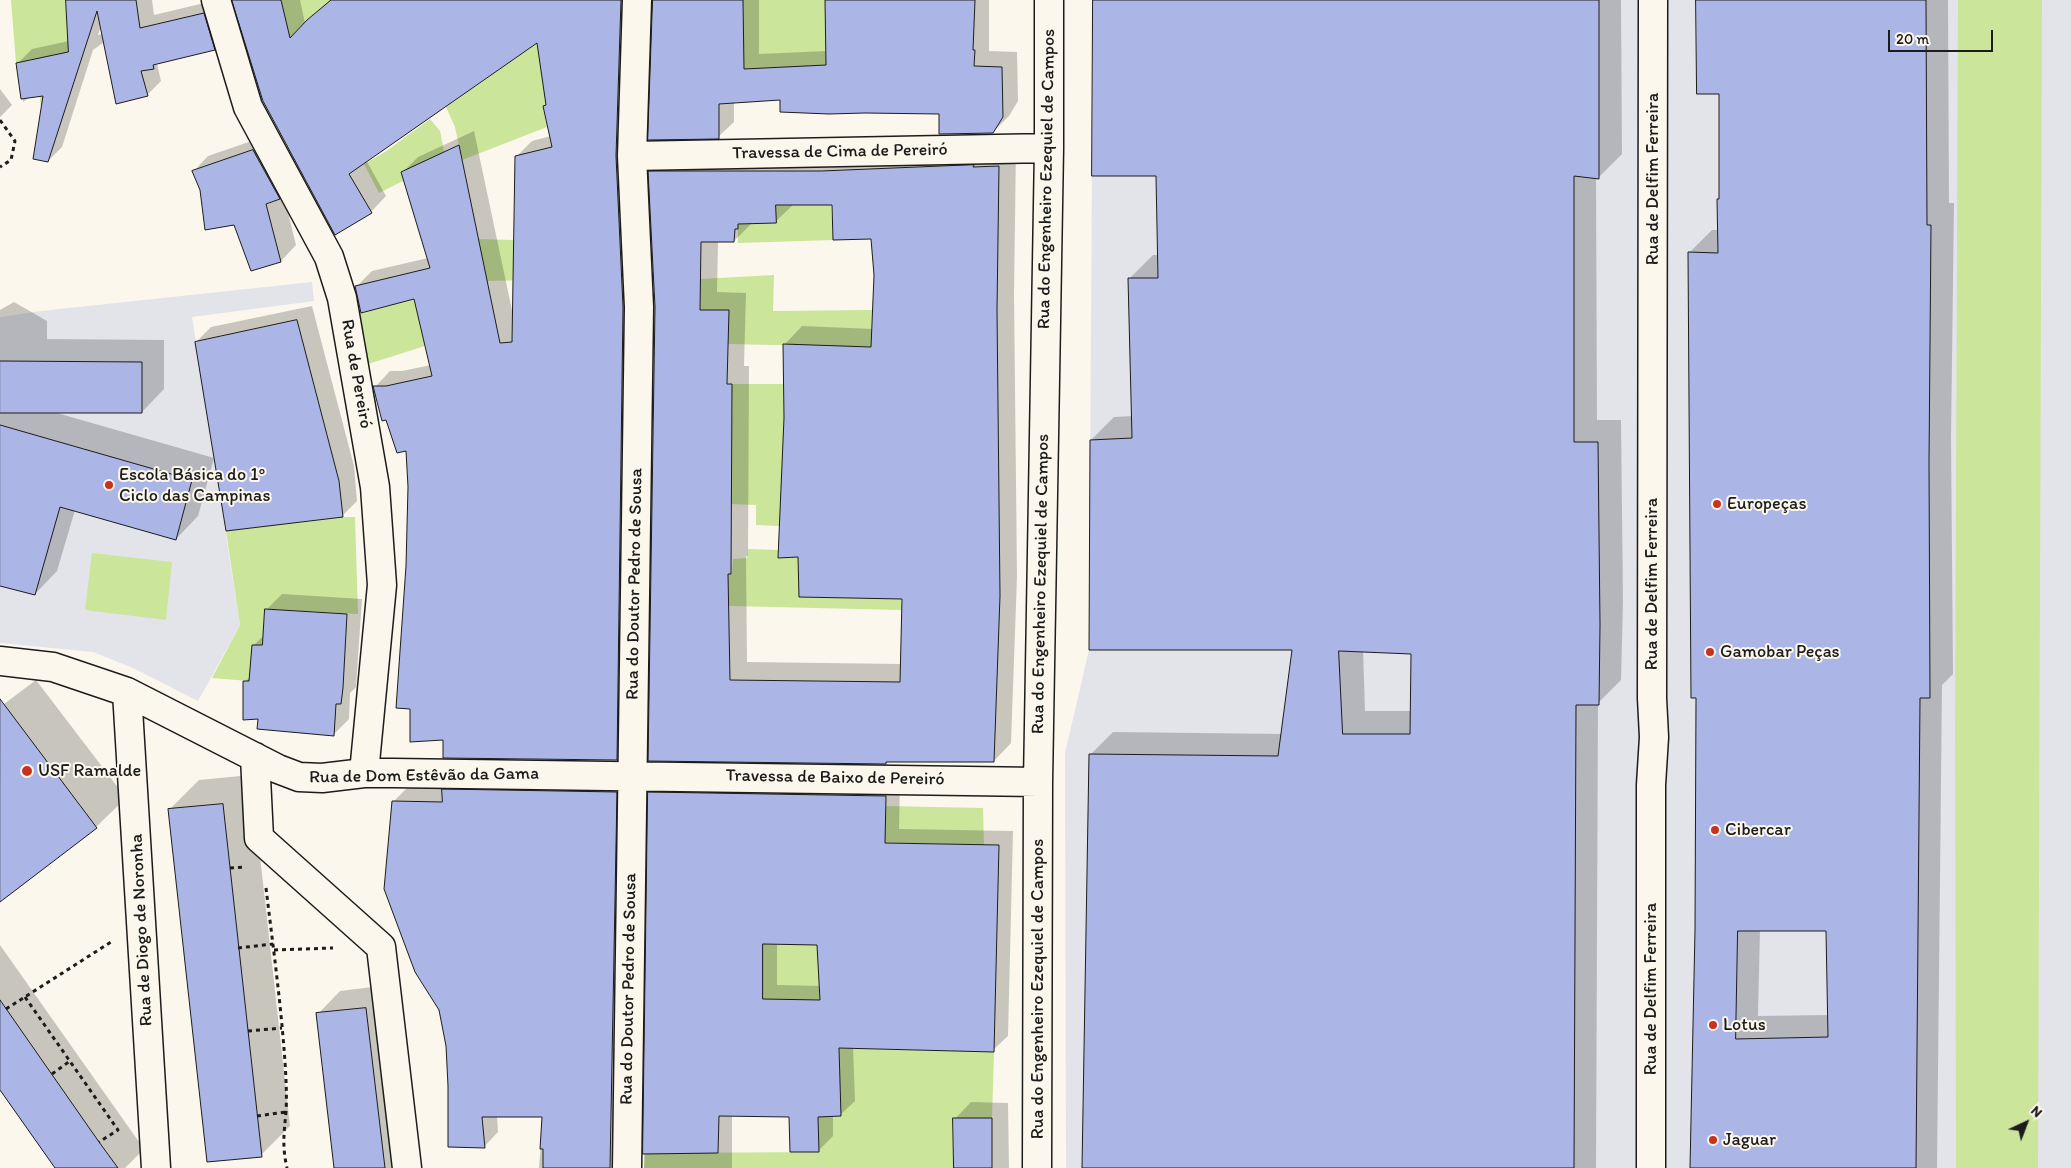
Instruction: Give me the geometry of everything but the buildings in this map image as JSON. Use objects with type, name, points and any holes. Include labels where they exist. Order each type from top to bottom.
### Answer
[{"type":"street","name":"Rua de Pereiró","points":[[216,0],[248,107],[330,257],[344,307],[375,487],[382,585],[364,773]]},
{"type":"street","name":"Rua do Doutor Pedro de Sousa","points":[[627,1168],[639,307],[632,156],[637,0]]},
{"type":"street","name":"Rua do Engenheiro Ezequiel de Campos","points":[[1038,1168],[1038,782],[1049,148],[1049,0]]},
{"type":"street","name":"Rua de Delfim Ferreira","points":[[1651,1168],[1651,795],[1654,737],[1652,698],[1653,0]]},
{"type":"street","name":"Travessa de Cima de Pereiró","points":[[632,156],[1049,148]]},
{"type":"street","name":"Rua de Dom Estêvão da Gama","points":[[0,661],[53,667],[127,692],[278,769],[299,777],[322,778],[364,773],[632,775]]},
{"type":"street","name":"Rua de Diogo de Noronha","points":[[127,692],[156,1168]]},
{"type":"street","points":[[255,757],[259,838],[381,947],[407,1168]]},
{"type":"street","name":"Travessa de Baixo de Pereiró","points":[[632,775],[1038,782]]},
{"type":"path","points":[[0,120],[15,141],[11,160],[0,167]]},
{"type":"path","points":[[265,886],[282,1028],[286,1112],[283,1151],[288,1168]]},
{"type":"path","points":[[6,1009],[141,923]]},
{"type":"path","points":[[238,948],[273,944]]},
{"type":"path","points":[[274,950],[381,947]]},
{"type":"path","points":[[26,997],[118,1130],[99,1142]]},
{"type":"path","points":[[248,1032],[282,1028]]},
{"type":"path","points":[[52,1074],[70,1061]]},
{"type":"path","points":[[257,1116],[286,1112]]},
{"type":"shaded area","points":[[1093,0],[2071,0],[2071,1168],[1066,1168],[1065,753],[1089,650]]},
{"type":"shaded area","name":"Escola Básica do 1º Ciclo das Campinas","points":[[312,282],[314,301],[192,317],[240,625],[198,701],[133,668],[93,652],[0,643],[0,317]]},
{"type":"green space","points":[[11,0],[65,0],[73,47],[41,107],[34,59],[16,63]]},
{"type":"green space","points":[[281,0],[331,0],[307,20],[290,38]]},
{"type":"green space","points":[[743,0],[825,0],[825,22],[866,25],[827,76],[734,71],[734,19],[744,19]]},
{"type":"green space","points":[[1958,0],[2042,0],[2038,1168],[1956,1168],[1955,727]]},
{"type":"green space","points":[[537,43],[557,100],[543,107],[547,127],[462,160],[455,127],[446,107]]},
{"type":"green space","points":[[430,119],[440,131],[447,166],[413,176],[379,193],[364,164],[385,152]]},
{"type":"green space","points":[[831,203],[833,240],[738,243],[738,224],[776,223],[776,205],[822,205]]},
{"type":"green space","points":[[475,239],[514,240],[539,280],[486,281]]},
{"type":"green space","points":[[774,275],[773,311],[872,310],[871,347],[728,344],[728,310],[700,310],[700,279]]},
{"type":"green space","points":[[414,299],[425,346],[368,364],[365,338],[359,314]]},
{"type":"green space","points":[[732,384],[783,384],[784,418],[901,599],[902,610],[729,606],[726,574],[732,573],[733,559],[747,558],[748,549],[778,550],[780,526],[756,525],[756,505],[704,503],[706,489],[732,489]]},
{"type":"green space","points":[[355,517],[358,614],[266,609],[262,645],[252,646],[249,681],[212,678],[240,625],[226,531]]},
{"type":"green space","points":[[92,553],[172,562],[166,620],[85,610]]},
{"type":"green space","points":[[886,806],[983,808],[984,845],[824,841],[885,820]]},
{"type":"green space","points":[[756,944],[996,944],[996,978],[819,980],[820,1000],[801,1000],[763,1016],[763,982]]},
{"type":"green space","points":[[839,1048],[994,1052],[992,1118],[953,1118],[954,1168],[644,1168],[645,1153],[819,1152],[818,1117],[841,1116]]},
{"type":"place","name":"Escola Básica do 1º Ciclo das Campinas","points":[[109,485]]},
{"type":"place","name":"Europeças","points":[[1717,504]]},
{"type":"place","name":"Gamobar Peças","points":[[1710,652]]},
{"type":"place","name":"USF Ramalde","points":[[27,771]]},
{"type":"place","name":"Cibercar","points":[[1715,830]]},
{"type":"place","name":"Lotus","points":[[1713,1025]]},
{"type":"place","name":"Jaguar","points":[[1713,1140]]}]
